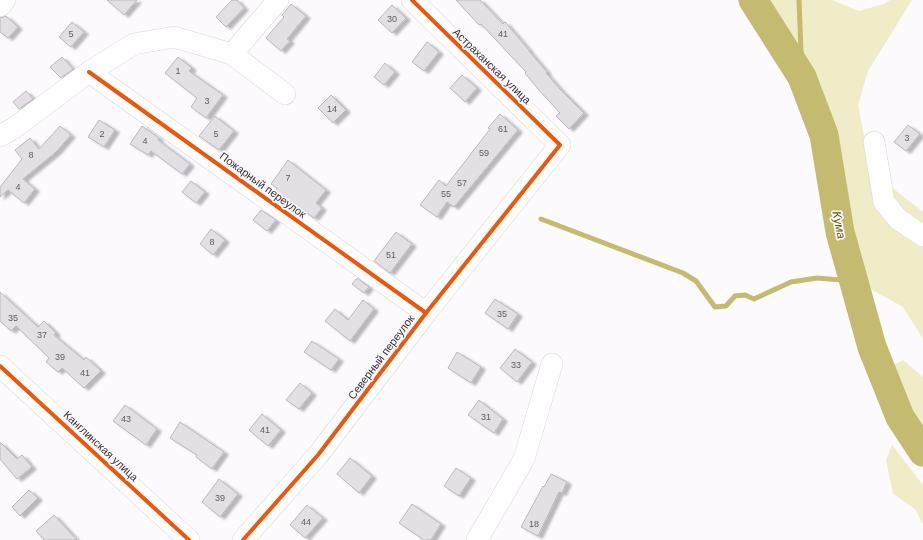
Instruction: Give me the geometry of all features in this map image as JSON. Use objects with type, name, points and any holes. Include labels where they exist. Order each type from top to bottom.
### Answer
[{"type":"street","points":[[0,6],[5,0]]},
{"type":"street","points":[[232,54],[278,0]]},
{"type":"street","name":"Астраханская улица","points":[[412,0],[560,145]]},
{"type":"street","points":[[0,136],[14,128],[89,72],[134,44],[174,37],[232,54],[285,94]]},
{"type":"street","name":"Пожарный переулок","points":[[89,72],[426,312]]},
{"type":"street","points":[[874,142],[884,202],[898,219],[923,236]]},
{"type":"street","name":"Северный переулок","points":[[243,540],[318,455],[426,312],[560,145]]},
{"type":"street","points":[[477,540],[524,459],[552,364]]},
{"type":"street","name":"Канглинская улица","points":[[0,366],[189,540]]},
{"type":"shaded area","points":[[765,0],[832,0],[859,11],[884,4],[890,0],[912,0],[868,71],[858,105],[871,171],[923,212],[923,339],[903,307],[869,288],[852,235],[832,132],[810,77],[780,18]]},
{"type":"shaded area","points":[[903,360],[923,377],[923,433],[891,385],[891,366]]},
{"type":"shaded area","points":[[892,445],[923,485],[923,524],[915,509],[893,494],[886,460]]},
{"type":"building","points":[[107,0],[137,0],[124,15]]},
{"type":"building","points":[[232,0],[237,0],[244,8],[226,27],[216,17]]},
{"type":"building","points":[[456,0],[480,0],[503,24],[505,22],[547,72],[546,73],[584,113],[569,129],[556,116],[560,113],[538,89],[525,73],[526,72]]},
{"type":"building","points":[[291,4],[306,16],[287,39],[290,41],[281,51],[266,38],[284,17],[282,15]]},
{"type":"building","points":[[392,5],[406,18],[392,33],[378,20]]},
{"type":"building","points":[[6,16],[18,27],[8,38],[0,32],[0,18]]},
{"type":"building","points":[[72,22],[84,32],[71,47],[59,37]]},
{"type":"building","points":[[427,42],[439,52],[424,71],[412,62]]},
{"type":"building","points":[[62,57],[73,69],[61,78],[50,67]]},
{"type":"building","points":[[178,57],[192,68],[189,71],[223,95],[206,118],[191,107],[197,98],[165,73]]},
{"type":"building","points":[[385,63],[395,72],[384,85],[374,77]]},
{"type":"building","points":[[462,75],[477,88],[465,102],[450,88]]},
{"type":"building","points":[[26,91],[33,99],[19,109],[13,102]]},
{"type":"building","points":[[331,95],[346,110],[333,123],[318,108]]},
{"type":"building","points":[[500,114],[518,130],[454,207],[447,202],[437,217],[420,205],[439,180],[446,186],[490,129],[488,128]]},
{"type":"building","points":[[215,116],[234,131],[219,150],[199,136]]},
{"type":"building","points":[[99,120],[115,130],[104,147],[88,137]]},
{"type":"building","points":[[908,125],[920,134],[906,151],[894,142]]},
{"type":"building","points":[[60,126],[71,135],[56,152],[23,179],[35,189],[24,203],[8,190],[0,197],[0,187],[22,159],[15,150],[30,138],[39,149]]},
{"type":"building","points":[[142,126],[190,164],[182,174],[151,151],[148,155],[130,144]]},
{"type":"building","points":[[288,160],[326,190],[316,203],[322,208],[314,218],[276,191],[277,188],[271,184]]},
{"type":"building","points":[[191,181],[205,192],[196,203],[182,192]]},
{"type":"building","points":[[261,210],[276,220],[267,231],[253,220]]},
{"type":"building","points":[[211,229],[225,240],[213,255],[200,244]]},
{"type":"building","points":[[396,232],[412,244],[390,273],[374,261]]},
{"type":"building","points":[[357,278],[369,287],[364,293],[352,284]]},
{"type":"building","points":[[0,292],[38,327],[44,321],[56,333],[54,335],[84,360],[86,357],[101,371],[84,388],[62,368],[58,372],[46,362],[49,358],[16,326],[11,331],[0,321]]},
{"type":"building","points":[[495,299],[518,314],[508,329],[485,313]]},
{"type":"building","points":[[363,300],[374,309],[350,341],[325,321],[335,309],[348,320]]},
{"type":"building","points":[[312,341],[339,359],[331,370],[304,352]]},
{"type":"building","points":[[515,349],[532,362],[517,382],[500,368]]},
{"type":"building","points":[[457,352],[481,367],[471,383],[448,368]]},
{"type":"building","points":[[300,383],[312,393],[299,409],[286,400]]},
{"type":"building","points":[[479,400],[503,419],[494,433],[468,415]]},
{"type":"building","points":[[125,405],[157,429],[146,445],[113,421]]},
{"type":"building","points":[[262,414],[281,430],[268,446],[249,430]]},
{"type":"building","points":[[180,422],[224,452],[212,469],[196,457],[197,455],[170,438]]},
{"type":"building","points":[[0,442],[17,459],[22,455],[32,467],[17,479],[0,459]]},
{"type":"building","points":[[350,458],[372,476],[359,493],[337,474]]},
{"type":"building","points":[[456,468],[471,478],[459,496],[444,486]]},
{"type":"building","points":[[551,474],[567,482],[562,493],[559,492],[538,536],[521,527]]},
{"type":"building","points":[[219,479],[238,494],[220,517],[202,502]]},
{"type":"building","points":[[29,490],[38,498],[20,516],[12,507]]},
{"type":"building","points":[[412,504],[441,524],[431,540],[424,540],[399,523]]},
{"type":"building","points":[[307,505],[323,518],[305,538],[290,525]]},
{"type":"building","points":[[54,515],[77,540],[44,540],[36,531]]},
{"type":"waterway","name":"Кума","points":[[753,0],[802,77],[824,135],[840,232],[872,347],[900,417],[923,452]]},
{"type":"waterway","points":[[799,0],[802,77]]},
{"type":"waterway","points":[[541,219],[683,273],[696,281],[715,307],[726,306],[735,296],[745,295],[754,299],[791,282],[817,278],[853,281]]},
{"type":"cycle path","points":[[243,540],[318,455],[426,313],[560,145],[412,0]]},
{"type":"cycle path","points":[[89,72],[426,313]]},
{"type":"cycle path","points":[[0,366],[189,540]]}]
